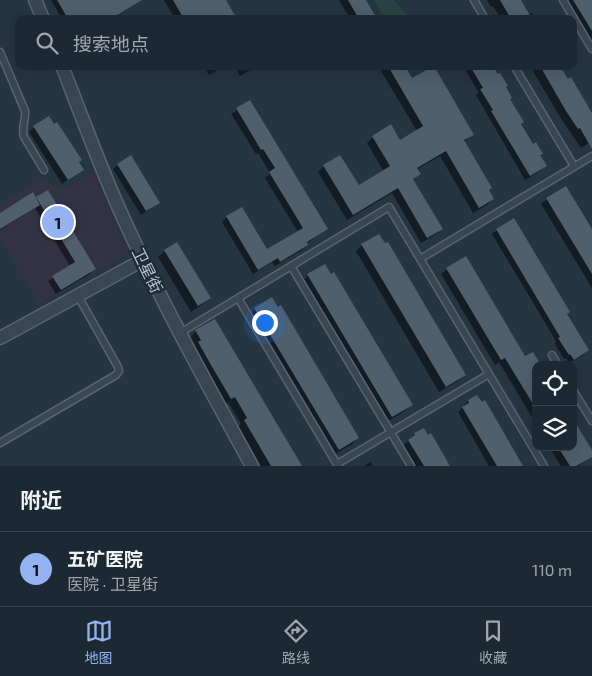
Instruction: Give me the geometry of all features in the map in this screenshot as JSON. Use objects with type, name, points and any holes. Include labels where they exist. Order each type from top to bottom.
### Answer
[{"type":"street","points":[[36,0],[42,15]]},
{"type":"street","name":"卫星街","points":[[64,70],[125,223],[180,333],[252,466]]},
{"type":"street","points":[[0,338],[143,260]]},
{"type":"lane","points":[[474,0],[483,15]]},
{"type":"lane","points":[[563,0],[572,15]]},
{"type":"lane","points":[[577,24],[592,49]]},
{"type":"lane","points":[[0,52],[26,112],[22,131],[44,170]]},
{"type":"lane","points":[[516,70],[574,166]]},
{"type":"lane","points":[[420,259],[592,156]]},
{"type":"lane","points":[[180,333],[389,207],[544,466]]},
{"type":"lane","points":[[291,266],[411,466]]},
{"type":"lane","points":[[0,443],[116,375],[118,367],[78,296]]},
{"type":"lane","points":[[238,298],[338,465],[489,374]]},
{"type":"lane","points":[[552,355],[556,361]]},
{"type":"lane","points":[[577,397],[592,421]]},
{"type":"shaded area","points":[[93,172],[129,254],[39,304],[0,240],[0,204],[40,179],[63,190]]},
{"type":"green space","points":[[374,0],[394,0],[408,15],[383,15]]},
{"type":"building","points":[[57,0],[142,0],[118,15],[66,15]]},
{"type":"building","points":[[173,0],[226,0],[235,15],[182,15]]},
{"type":"building","points":[[348,0],[366,0],[375,15],[357,15]]},
{"type":"building","points":[[500,0],[521,0],[530,15],[509,15]]},
{"type":"building","points":[[573,0],[592,0],[592,31]]},
{"type":"building","points":[[390,70],[407,70],[412,78],[427,70],[436,70],[474,135],[464,140],[492,188],[489,190],[494,199],[479,208],[446,151],[417,168],[421,174],[413,179],[443,229],[427,238],[398,188],[353,215],[323,165],[340,155],[359,185],[390,166],[372,136],[391,124],[400,140],[423,126]]},
{"type":"building","points":[[472,70],[496,70],[498,74],[500,73],[508,86],[506,87],[512,98],[510,99],[524,122],[521,124],[533,144],[536,142],[543,154],[540,155],[547,166],[530,176],[491,111],[493,110],[480,89],[483,88]]},
{"type":"building","points":[[542,70],[562,70],[568,79],[571,77],[592,113],[592,149],[580,128],[578,129]]},
{"type":"building","points":[[250,100],[328,229],[307,242],[308,245],[280,262],[278,258],[258,270],[226,216],[242,207],[267,249],[303,228],[269,172],[275,168],[263,149],[261,150],[236,108]]},
{"type":"building","points":[[49,116],[54,124],[57,122],[82,160],[79,162],[84,170],[68,180],[33,126]]},
{"type":"building","points":[[131,155],[160,203],[146,211],[117,164]]},
{"type":"building","points":[[566,186],[592,229],[592,274],[546,198]]},
{"type":"building","points":[[48,190],[96,269],[61,290],[52,276],[75,262],[36,197]]},
{"type":"building","points":[[33,192],[40,205],[0,229],[0,213]]},
{"type":"building","points":[[514,218],[570,312],[567,314],[589,350],[574,360],[558,338],[560,337],[496,229]]},
{"type":"building","points":[[379,234],[385,243],[388,242],[466,375],[446,387],[361,244]]},
{"type":"building","points":[[177,242],[211,298],[198,306],[164,250]]},
{"type":"building","points":[[466,256],[525,356],[533,352],[539,361],[532,361],[532,402],[505,358],[501,360],[446,268]]},
{"type":"building","points":[[325,264],[331,274],[334,272],[413,405],[392,417],[307,274]]},
{"type":"building","points":[[272,297],[278,307],[281,305],[359,438],[339,450],[254,308]]},
{"type":"building","points":[[215,319],[302,466],[271,466],[244,420],[247,418],[235,397],[231,399],[198,342],[201,340],[195,330]]},
{"type":"building","points":[[477,395],[482,402],[485,400],[523,466],[497,466],[462,407],[469,403],[468,400]]},
{"type":"building","points":[[577,426],[592,450],[592,457],[576,466],[570,466],[561,451],[577,451]]},
{"type":"building","points":[[424,428],[428,435],[431,433],[450,466],[424,466],[408,440],[415,435],[414,433]]},
{"type":"place","name":"五矿医院","points":[[58,222]]}]
